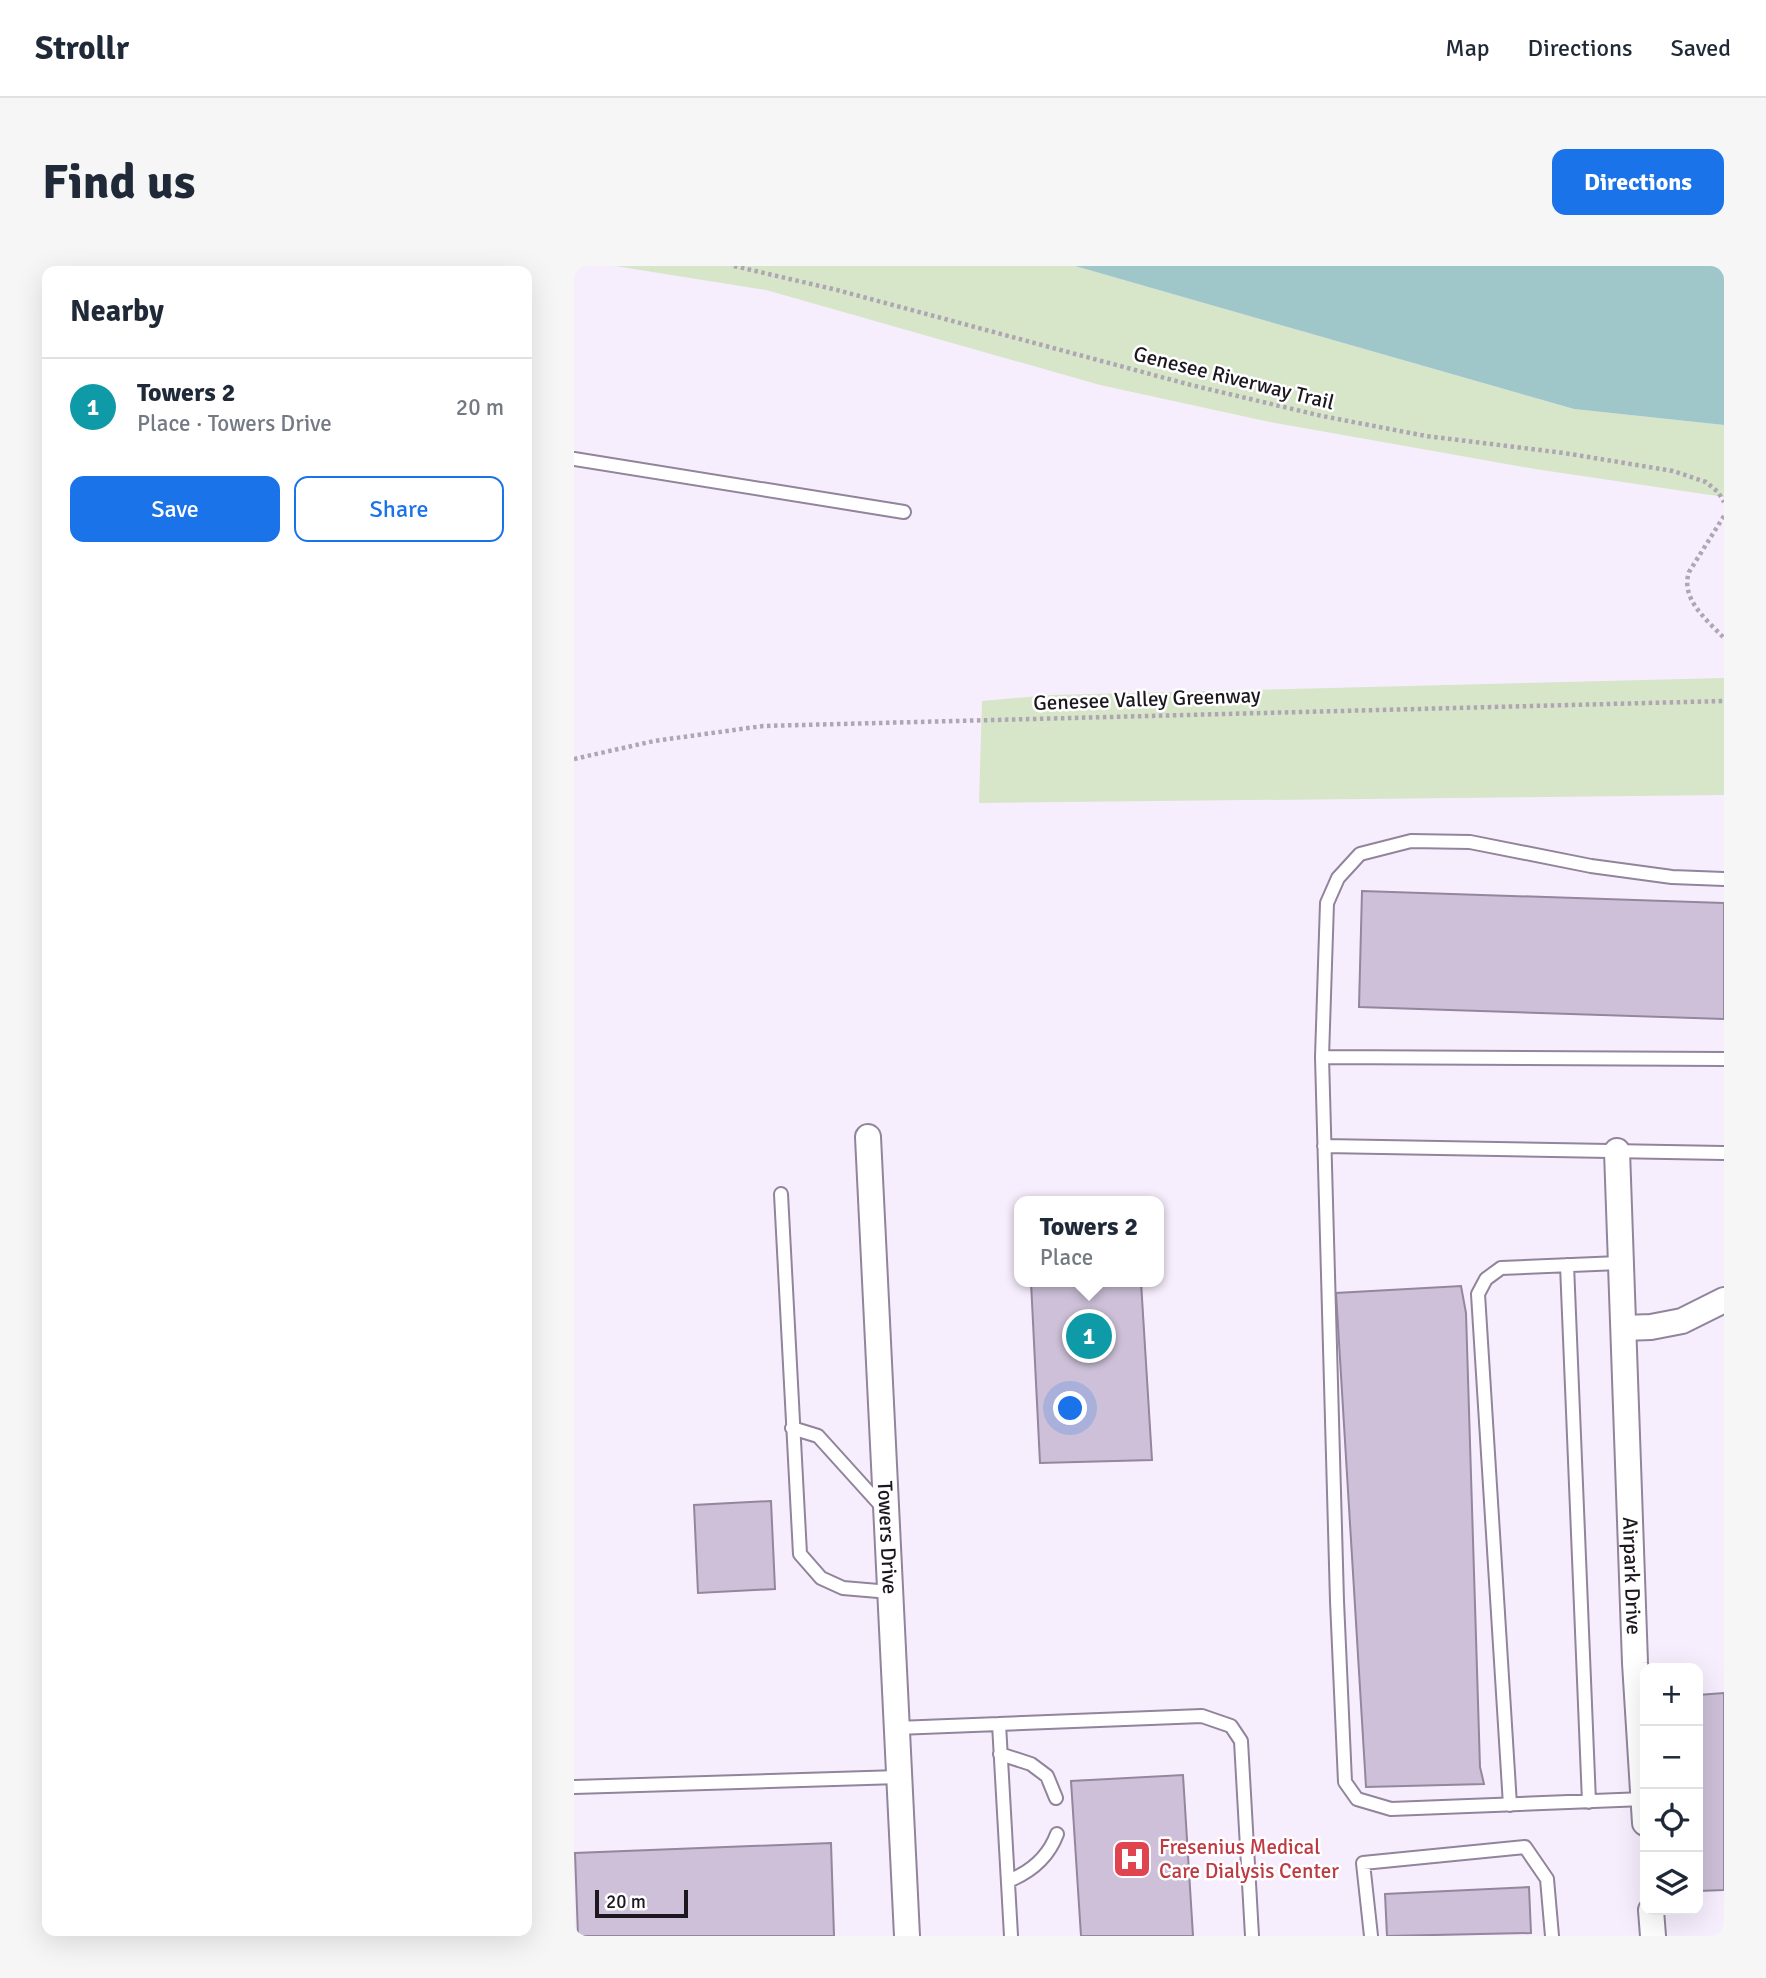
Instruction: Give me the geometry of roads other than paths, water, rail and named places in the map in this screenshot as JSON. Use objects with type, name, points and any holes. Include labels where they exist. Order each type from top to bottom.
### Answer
[{"type":"street","name":"Towers Drive","points":[[868,1137],[907,1936]]},
{"type":"street","name":"Airpark Drive","points":[[1617,1151],[1635,1663],[1643,1789]]},
{"type":"street","points":[[1624,1328],[1675,1323],[1724,1300]]},
{"type":"street","points":[[1651,1915],[1653,1936]]},
{"type":"lane","points":[[574,459],[904,512]]},
{"type":"lane","points":[[1640,1810],[1589,1802],[1391,1809],[1357,1798],[1345,1782],[1337,1601],[1322,1057],[1327,903],[1338,878],[1360,854],[1411,841],[1470,842],[1591,866],[1672,877],[1724,879]]},
{"type":"lane","points":[[1322,1057],[1724,1059]]},
{"type":"lane","points":[[1324,1146],[1724,1153]]},
{"type":"lane","points":[[781,1194],[800,1554],[821,1578],[843,1588],[890,1592]]},
{"type":"lane","points":[[1510,1805],[1478,1294],[1486,1279],[1501,1268],[1619,1263]]},
{"type":"lane","points":[[1567,1265],[1589,1802]]},
{"type":"lane","points":[[792,1427],[818,1436],[886,1512]]},
{"type":"lane","points":[[897,1728],[1202,1716],[1231,1726],[1241,1741],[1252,1936]]},
{"type":"lane","points":[[999,1724],[1011,1936]]},
{"type":"lane","points":[[1000,1754],[1031,1764],[1046,1776],[1056,1798]]},
{"type":"lane","points":[[574,1787],[899,1777]]},
{"type":"lane","points":[[1008,1881],[1026,1874],[1040,1861],[1053,1846],[1057,1835]]},
{"type":"lane","points":[[1371,1936],[1363,1863],[1525,1847],[1547,1879],[1552,1936]]},
{"type":"place","name":"Towers 2","points":[[1089,1336]]},
{"type":"place","name":"Fresenius Medical Care Dialysis Center","points":[[1132,1859]]}]
